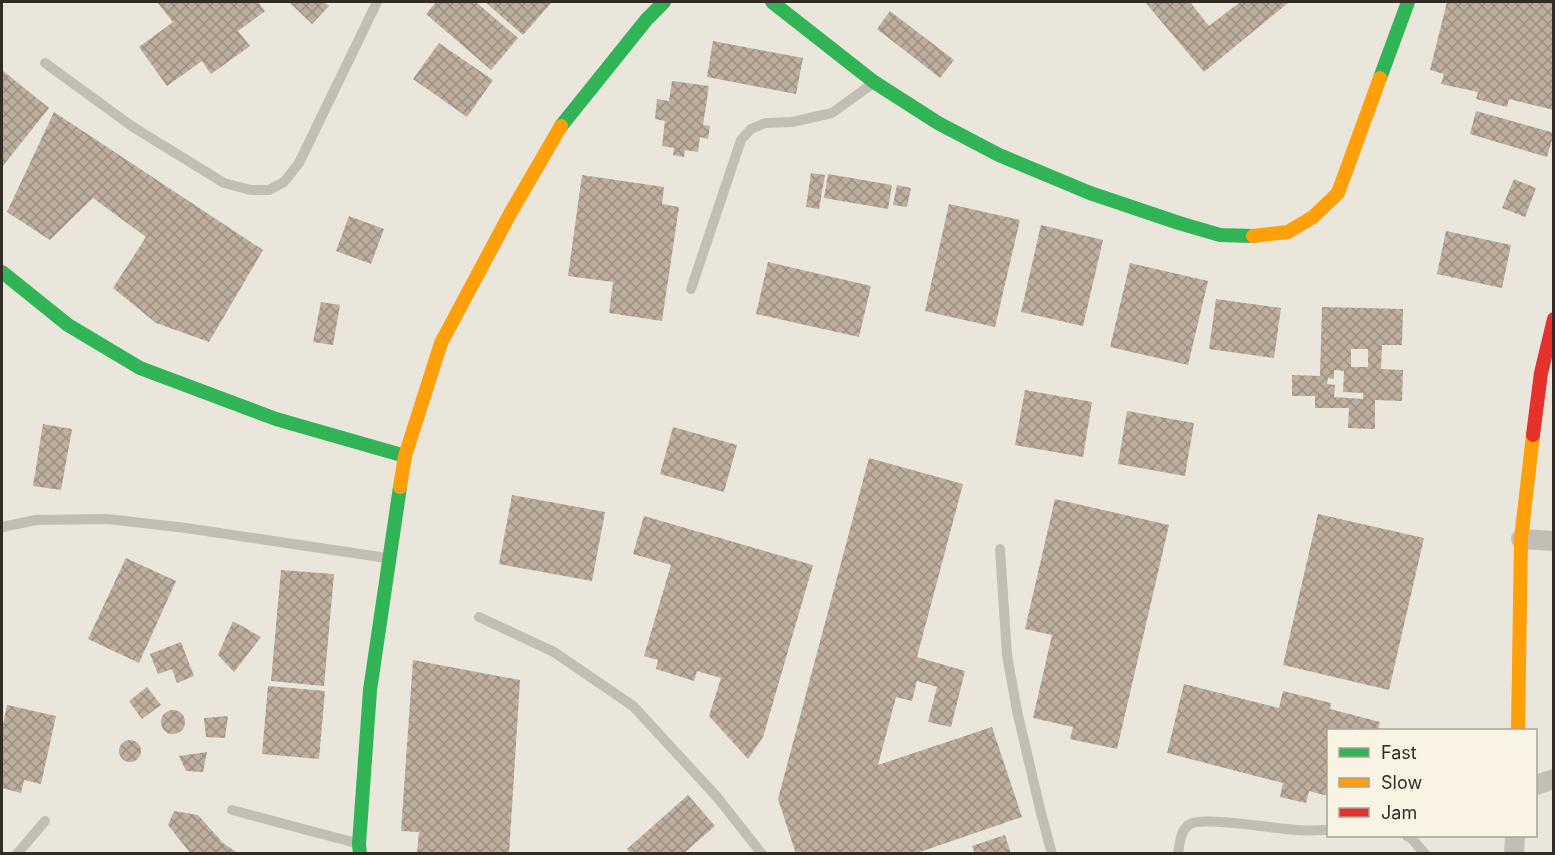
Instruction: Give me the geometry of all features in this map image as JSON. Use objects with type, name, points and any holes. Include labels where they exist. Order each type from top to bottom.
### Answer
[{"type":"street","points":[[360,849],[370,690],[405,456],[441,343],[511,212],[563,123],[647,19],[664,2]]},
{"type":"street","points":[[772,2],[874,82],[938,123],[999,155],[1090,193],[1179,223],[1220,235],[1260,236],[1288,232],[1313,217],[1338,193],[1408,2]]},
{"type":"street","points":[[2,272],[68,325],[140,369],[276,418],[405,456]]},
{"type":"street","points":[[1518,729],[1521,539],[1541,373],[1554,319]]},
{"type":"street","points":[[1521,539],[1554,541]]},
{"type":"street","points":[[1537,785],[1554,779]]},
{"type":"street","points":[[1514,854],[1515,837]]},
{"type":"lane","points":[[45,63],[133,127],[224,183],[251,190],[269,190],[284,182],[298,163],[377,2]]},
{"type":"lane","points":[[691,289],[741,140],[751,129],[765,123],[792,122],[832,113],[874,82]]},
{"type":"lane","points":[[2,527],[36,520],[107,519],[186,528],[390,559]]},
{"type":"lane","points":[[1000,549],[1007,655],[1020,722],[1052,854]]},
{"type":"lane","points":[[479,617],[554,652],[633,706],[717,797],[762,854]]},
{"type":"lane","points":[[232,810],[360,849]]},
{"type":"lane","points":[[17,854],[45,821]]},
{"type":"lane","points":[[1178,854],[1182,832],[1196,821],[1295,830],[1327,830]]},
{"type":"lane","points":[[1409,837],[1425,854]]},
{"type":"building","points":[[157,2],[258,2],[265,11],[238,31],[250,46],[211,74],[202,61],[167,86],[139,47],[173,22]]},
{"type":"building","points":[[289,2],[324,2],[329,6],[312,24]]},
{"type":"building","points":[[436,2],[476,2],[518,38],[491,70],[426,14]]},
{"type":"building","points":[[485,2],[552,2],[523,35]]},
{"type":"building","points":[[1145,2],[1190,2],[1209,26],[1240,2],[1289,2],[1204,72]]},
{"type":"building","points":[[1447,2],[1554,2],[1554,110],[1509,99],[1507,107],[1476,99],[1478,92],[1441,84],[1444,74],[1430,70]]},
{"type":"building","points":[[890,11],[954,60],[940,78],[877,29]]},
{"type":"building","points":[[713,41],[803,58],[796,94],[707,77]]},
{"type":"building","points":[[439,43],[493,80],[467,117],[413,79]]},
{"type":"building","points":[[2,70],[49,108],[2,167]]},
{"type":"building","points":[[672,81],[709,86],[703,125],[710,126],[708,139],[700,137],[698,152],[685,150],[684,157],[673,155],[674,148],[662,146],[665,121],[655,119],[657,99],[669,101]]},
{"type":"building","points":[[1476,111],[1554,133],[1547,157],[1470,134]]},
{"type":"building","points":[[54,112],[263,250],[209,342],[156,323],[113,288],[146,237],[93,198],[50,240],[7,212]]},
{"type":"building","points":[[811,173],[825,175],[819,209],[806,207]]},
{"type":"building","points":[[828,174],[892,185],[888,209],[824,198]]},
{"type":"building","points":[[582,175],[664,187],[662,204],[679,207],[662,321],[609,313],[613,282],[568,276]]},
{"type":"building","points":[[1514,179],[1536,188],[1525,217],[1502,208]]},
{"type":"building","points":[[897,185],[911,188],[907,207],[893,205]]},
{"type":"building","points":[[949,204],[1020,220],[995,327],[925,311]]},
{"type":"building","points":[[349,216],[384,229],[371,264],[336,251]]},
{"type":"building","points":[[1041,225],[1103,240],[1083,326],[1021,312]]},
{"type":"building","points":[[1446,231],[1511,245],[1502,288],[1437,274]]},
{"type":"building","points":[[768,262],[871,286],[859,337],[756,314]]},
{"type":"building","points":[[1130,263],[1208,281],[1188,365],[1110,347]]},
{"type":"building","points":[[1216,299],[1281,308],[1274,358],[1209,349]]},
{"type":"building","points":[[321,302],[340,305],[333,345],[313,342]]},
{"type":"building","points":[[1322,307],[1403,309],[1402,345],[1382,345],[1381,369],[1403,370],[1402,401],[1375,400],[1375,429],[1348,428],[1349,408],[1315,408],[1315,396],[1292,396],[1292,375],[1320,376]],"holes":[[[1351,349],[1368,349],[1368,367],[1351,367]],[[1334,370],[1344,371],[1343,392],[1363,393],[1363,399],[1334,397],[1335,385],[1327,384],[1328,378],[1334,379]]]},
{"type":"building","points":[[1025,390],[1092,402],[1083,457],[1015,445]]},
{"type":"building","points":[[1127,411],[1194,423],[1185,476],[1118,464]]},
{"type":"building","points":[[43,424],[72,429],[61,490],[33,486]]},
{"type":"building","points":[[673,427],[737,445],[724,492],[660,474]]},
{"type":"building","points":[[869,458],[963,484],[917,657],[965,671],[951,727],[928,722],[937,687],[917,681],[912,701],[896,697],[878,765],[992,727],[1022,817],[914,854],[796,854],[778,799]]},
{"type":"building","points":[[512,495],[605,512],[592,581],[499,564]]},
{"type":"building","points":[[1055,499],[1169,525],[1117,749],[1070,739],[1073,727],[1033,718],[1052,635],[1025,629]]},
{"type":"building","points":[[1318,514],[1424,538],[1389,690],[1283,665]]},
{"type":"building","points":[[644,516],[813,565],[763,737],[748,759],[709,716],[721,678],[697,671],[694,681],[656,669],[658,660],[644,656],[671,565],[633,554]]},
{"type":"building","points":[[126,558],[176,581],[139,663],[88,639]]},
{"type":"building","points":[[281,570],[334,574],[324,686],[271,681]]},
{"type":"building","points":[[233,621],[261,637],[234,672],[218,655]]},
{"type":"building","points":[[181,642],[194,676],[177,683],[172,669],[158,674],[150,654]]},
{"type":"building","points":[[413,660],[520,680],[509,854],[417,854],[419,832],[401,831]]},
{"type":"building","points":[[1184,684],[1279,708],[1283,691],[1331,703],[1330,709],[1380,722],[1378,729],[1327,729],[1327,796],[1309,791],[1306,803],[1280,797],[1283,783],[1167,753]]},
{"type":"building","points":[[268,686],[325,691],[319,759],[262,754]]},
{"type":"building","points":[[147,687],[161,705],[142,719],[129,701]]},
{"type":"building","points":[[7,705],[56,716],[41,784],[24,780],[21,793],[2,788],[2,729]]},
{"type":"building","points":[[173,710],[178,711],[184,717],[184,727],[178,733],[173,734],[168,733],[162,727],[161,722],[162,717],[168,711]]},
{"type":"building","points":[[228,716],[225,738],[206,737],[204,718]]},
{"type":"building","points":[[126,740],[134,740],[141,747],[141,755],[134,762],[126,762],[119,755],[119,747]]},
{"type":"building","points":[[207,752],[203,772],[186,771],[179,756]]},
{"type":"building","points":[[688,795],[715,826],[683,854],[631,854],[627,849]]},
{"type":"building","points":[[174,811],[198,815],[223,843],[239,854],[191,854],[168,825]]},
{"type":"building","points":[[1005,835],[1011,854],[975,854],[972,846]]},
{"type":"traffic: fast","points":[[561,126],[647,19],[664,2]]},
{"type":"traffic: fast","points":[[772,2],[874,82],[938,123],[999,155],[1090,193],[1179,223],[1220,235],[1253,236]]},
{"type":"traffic: fast","points":[[1380,78],[1408,2]]},
{"type":"traffic: fast","points":[[2,272],[68,325],[140,368],[276,419],[405,456]]},
{"type":"traffic: fast","points":[[360,854],[370,690],[400,487]]},
{"type":"traffic: slow","points":[[1253,236],[1288,232],[1313,217],[1338,193],[1380,78]]},
{"type":"traffic: slow","points":[[400,487],[405,456],[441,343],[511,212],[561,126]]},
{"type":"traffic: slow","points":[[1518,729],[1521,539],[1533,435]]},
{"type":"traffic: jam","points":[[1533,435],[1541,373],[1554,319]]}]
